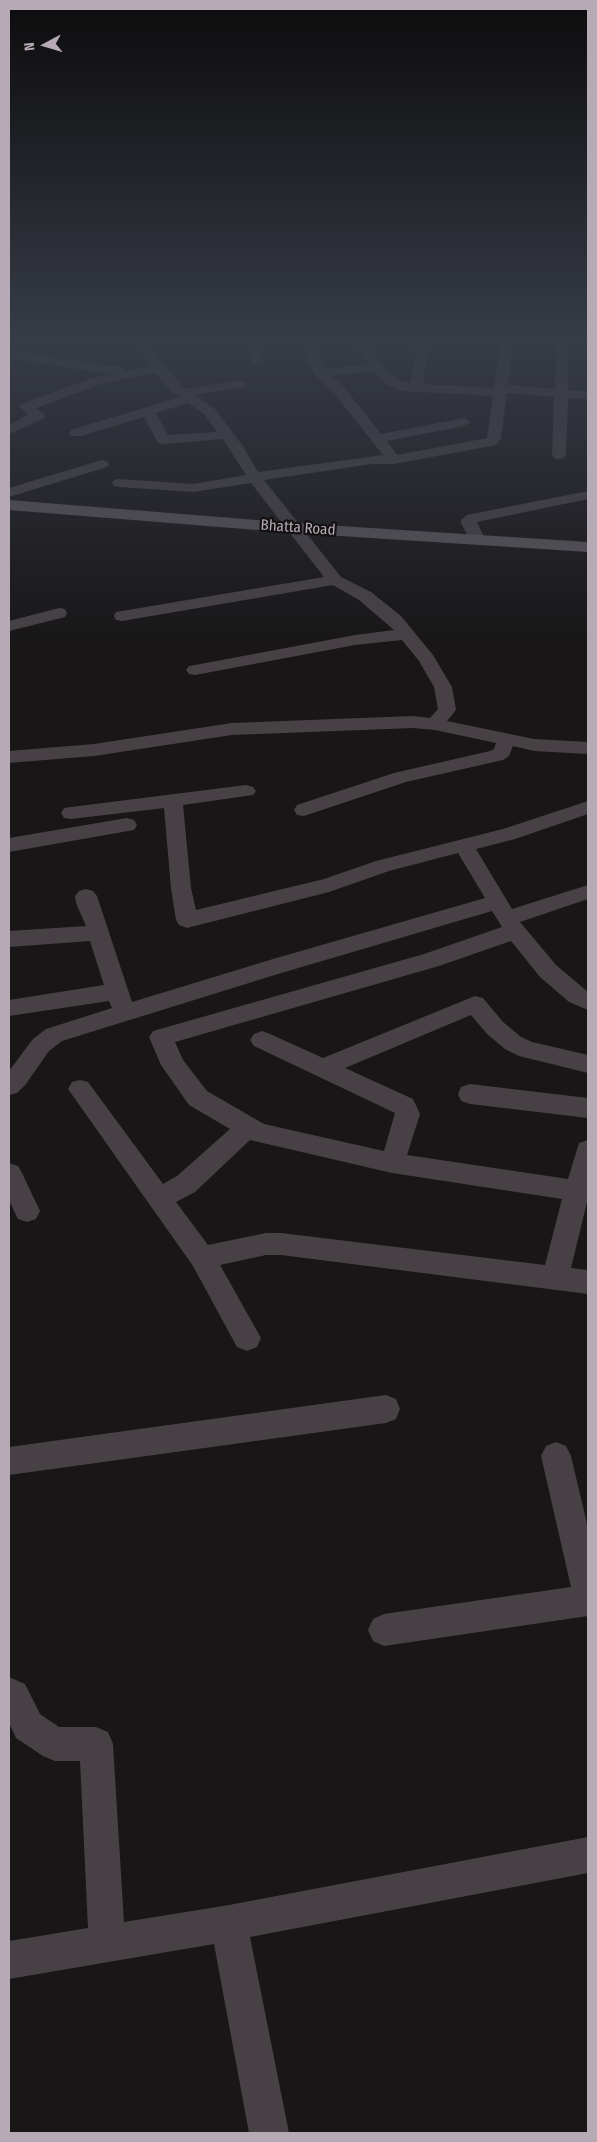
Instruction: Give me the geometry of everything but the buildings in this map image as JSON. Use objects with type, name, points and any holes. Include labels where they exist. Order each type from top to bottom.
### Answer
[{"type":"main road","name":"Bhatta Road","points":[[9,505],[294,528],[588,548]]},
{"type":"street","points":[[234,445],[254,478],[335,580],[365,596],[395,620],[427,659],[443,687],[447,710],[435,724]]},
{"type":"street","points":[[382,445],[394,460]]},
{"type":"street","points":[[119,483],[193,488],[354,462],[394,460],[475,445]]},
{"type":"street","points":[[559,445],[559,455]]},
{"type":"street","points":[[9,493],[102,464]]},
{"type":"street","points":[[477,539],[469,523],[469,520],[472,518],[588,495]]},
{"type":"street","points":[[122,616],[335,580]]},
{"type":"street","points":[[9,626],[59,613]]},
{"type":"street","points":[[194,670],[355,640],[406,634]]},
{"type":"street","points":[[9,757],[94,750],[232,729],[413,722],[435,724],[534,745],[588,748]]},
{"type":"street","points":[[304,810],[401,777],[496,756],[502,752],[506,740]]},
{"type":"street","points":[[71,813],[246,791]]},
{"type":"street","points":[[172,800],[181,888],[187,920],[329,885],[383,866],[508,834],[588,807]]},
{"type":"street","points":[[9,845],[127,825]]},
{"type":"street","points":[[464,846],[507,917],[548,971],[577,996],[588,1002]]},
{"type":"street","points":[[12,1080],[41,1045],[54,1035],[273,967],[507,917],[588,892]]},
{"type":"street","points":[[86,896],[125,1013]]},
{"type":"street","points":[[507,917],[431,960],[161,1038],[173,1065],[198,1098],[258,1133],[392,1163],[577,1192]]},
{"type":"street","points":[[9,939],[99,933]]},
{"type":"street","points":[[9,1008],[117,990]]},
{"type":"street","points":[[322,1068],[475,1004],[494,1028],[513,1043],[528,1050],[588,1064]]},
{"type":"street","points":[[262,1040],[404,1106],[408,1114],[392,1163]]},
{"type":"street","points":[[80,1089],[202,1258],[247,1338]]},
{"type":"street","points":[[470,1094],[588,1108]]},
{"type":"street","points":[[159,1199],[186,1184],[221,1154],[248,1127]]},
{"type":"street","points":[[555,1277],[588,1150]]},
{"type":"street","points":[[9,1174],[27,1211]]},
{"type":"street","points":[[202,1258],[266,1244],[282,1244],[588,1282]]},
{"type":"street","points":[[9,1461],[386,1409]]},
{"type":"street","points":[[556,1456],[588,1592]]},
{"type":"street","points":[[384,1630],[588,1600]]},
{"type":"street","points":[[9,1694],[13,1696],[28,1726],[55,1744],[96,1744],[107,1944]]},
{"type":"street","points":[[9,1960],[229,1923],[588,1854]]},
{"type":"street","points":[[229,1923],[269,2133]]}]
